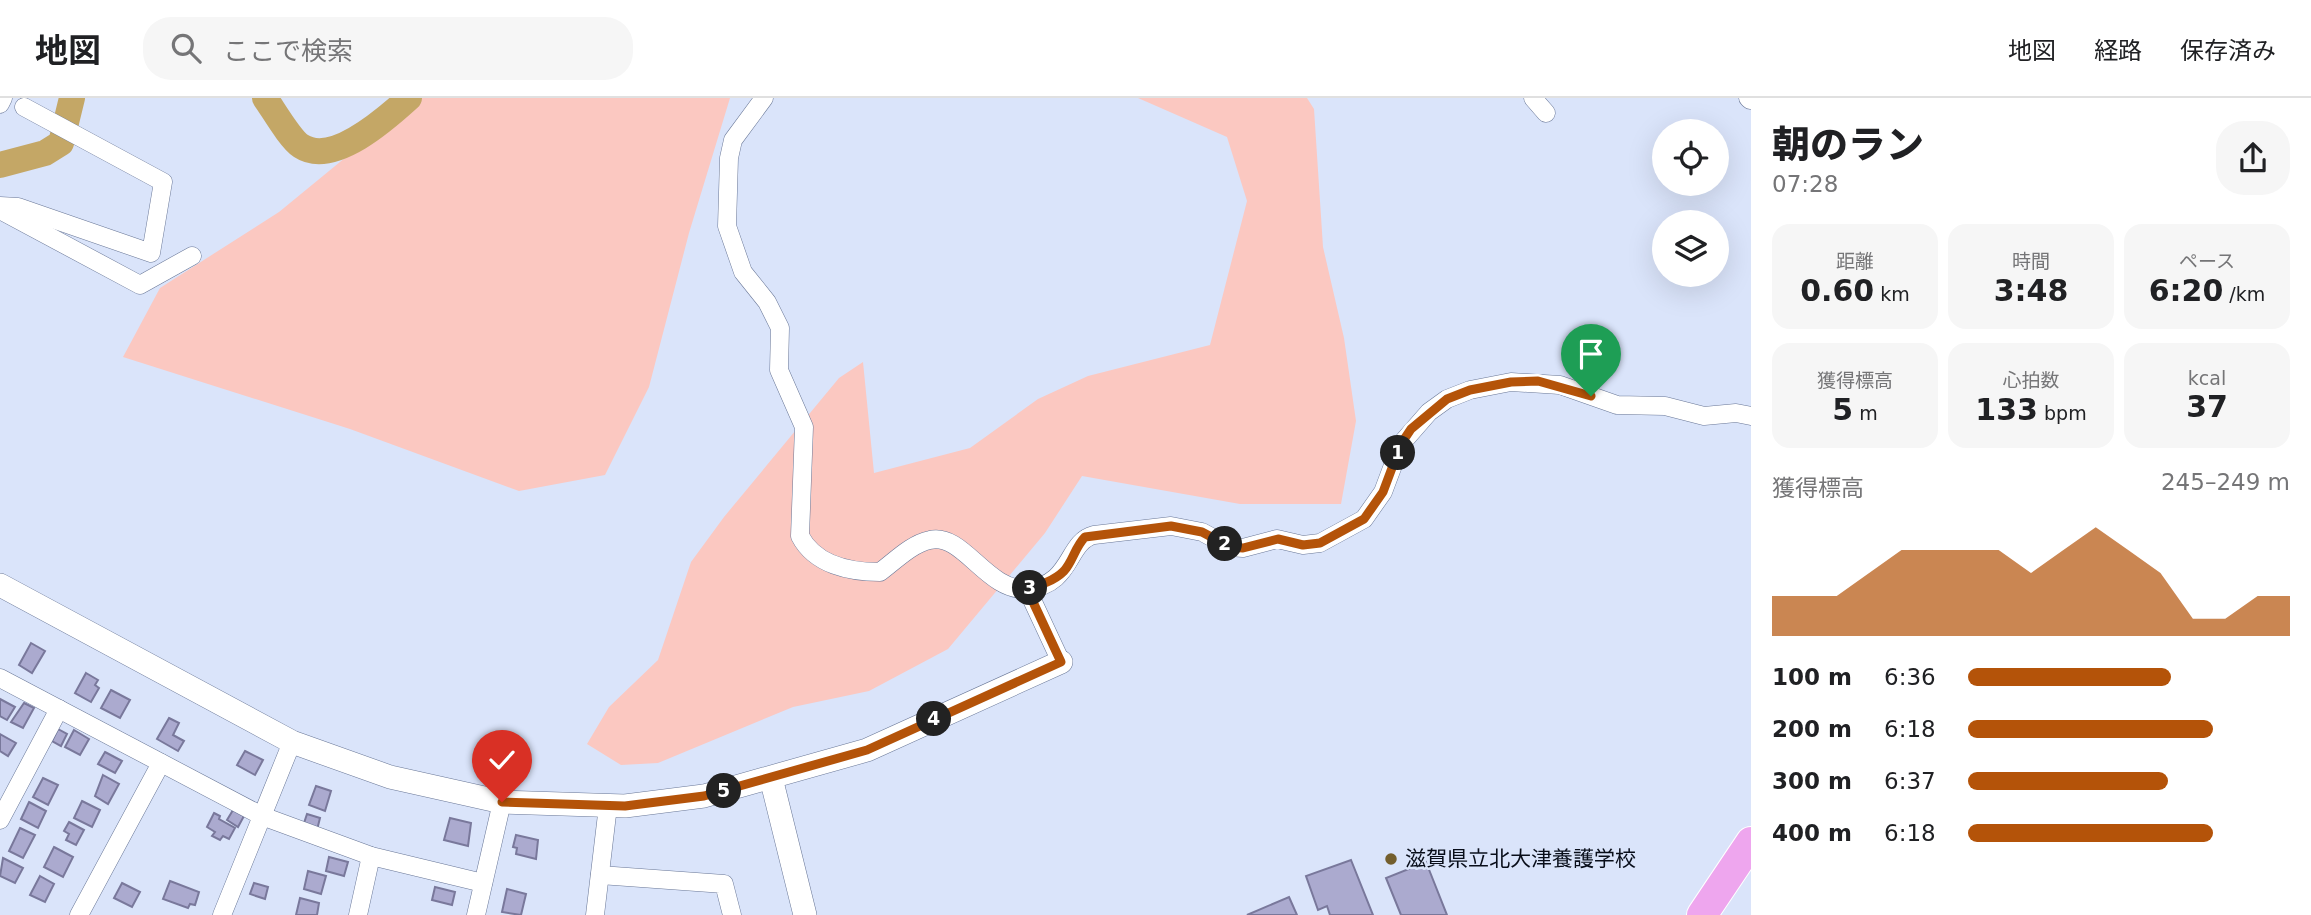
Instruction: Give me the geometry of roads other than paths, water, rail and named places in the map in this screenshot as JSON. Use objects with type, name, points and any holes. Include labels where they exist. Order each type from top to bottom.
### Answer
[{"type":"highway","points":[[1702,915],[1751,842]]},
{"type":"street","points":[[0,104],[3,98]]},
{"type":"street","points":[[764,98],[733,139],[729,158],[727,226],[732,249],[743,272],[767,302],[780,328],[779,370],[804,427],[800,537],[815,556],[842,568],[880,572],[914,547],[931,539],[949,542],[993,580],[1027,589],[1049,581],[1065,570],[1078,544],[1085,537],[1094,535],[1171,526],[1202,532],[1230,547],[1243,548],[1278,539],[1303,545],[1320,543],[1364,519],[1383,492],[1401,444],[1411,429],[1447,399],[1470,390],[1511,382],[1538,381],[1560,385],[1617,405],[1665,406],[1704,416],[1736,413],[1751,416]]},
{"type":"street","points":[[1533,98],[1546,113]]},
{"type":"street","points":[[0,208],[18,207],[151,253],[163,182],[24,107]]},
{"type":"street","points":[[0,208],[140,285],[192,257]]},
{"type":"street","points":[[0,585],[292,743],[390,777],[502,802],[608,806],[704,796],[867,750],[1061,662],[1027,589]]},
{"type":"street","points":[[0,678],[262,816],[371,856],[483,883]]},
{"type":"street","points":[[0,820],[59,709]]},
{"type":"street","points":[[222,915],[292,743]]},
{"type":"street","points":[[79,915],[161,763]]},
{"type":"street","points":[[771,778],[805,915]]},
{"type":"street","points":[[475,915],[502,802]]},
{"type":"street","points":[[595,915],[608,806]]},
{"type":"street","points":[[358,915],[371,856]]},
{"type":"street","points":[[600,875],[724,884],[732,915]]},
{"type":"waterway","points":[[0,165],[45,153],[61,143],[72,98]]},
{"type":"waterway","points":[[265,98],[297,142],[314,151],[328,150],[359,137],[374,128],[409,98]]},
{"type":"place","name":"滋賀県立北大津養護学校","points":[[1391,859]]}]
